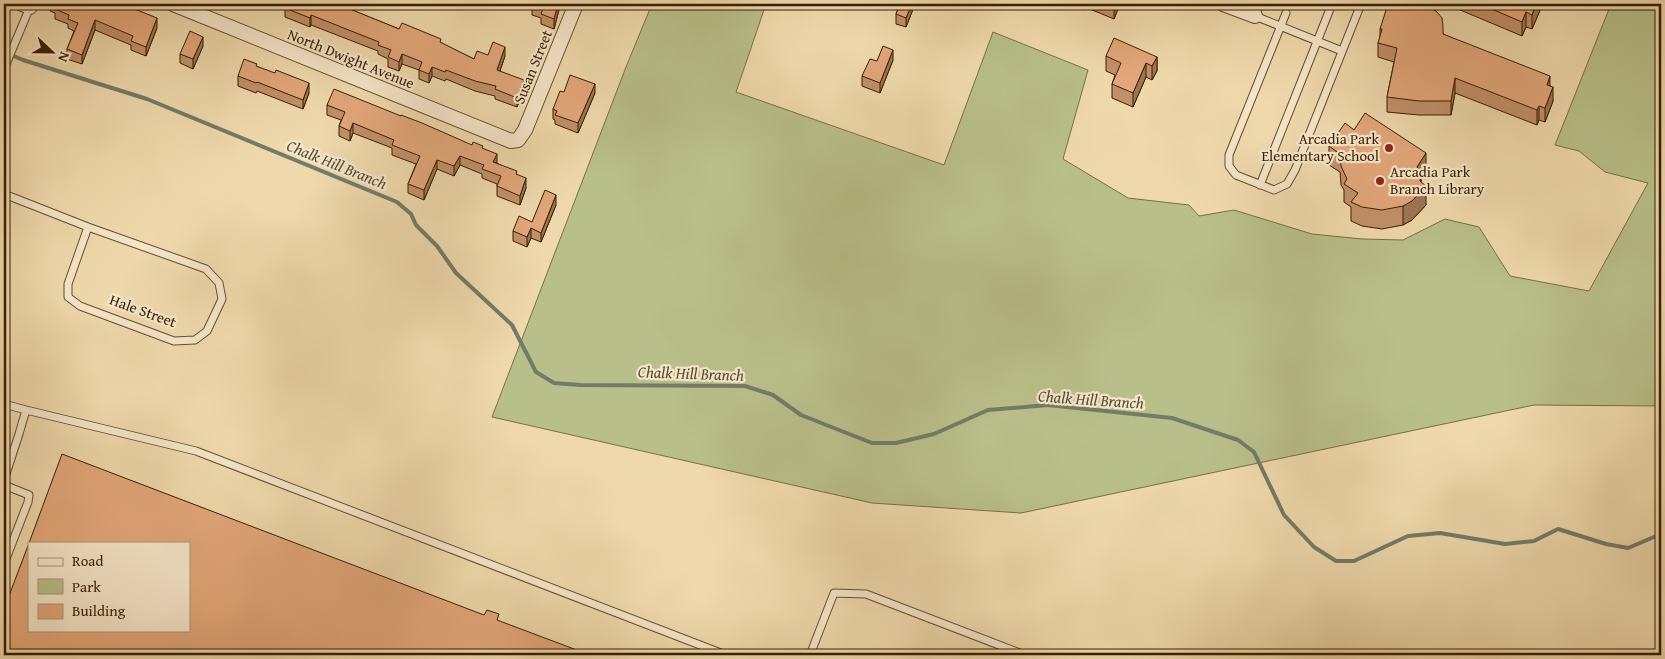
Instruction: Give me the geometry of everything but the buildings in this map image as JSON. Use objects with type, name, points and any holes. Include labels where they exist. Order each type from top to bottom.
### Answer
[{"type":"street","name":"North Dwight Avenue","points":[[173,4],[507,141],[518,140]]},
{"type":"street","name":"Susan Street","points":[[518,140],[525,130],[576,4]]},
{"type":"street","points":[[1223,4],[1258,10]]},
{"type":"lane","points":[[1260,185],[1332,4]]},
{"type":"lane","points":[[1286,13],[1229,155],[1229,166],[1236,175],[1274,190],[1287,184],[1295,170],[1361,4]]},
{"type":"lane","points":[[4,69],[28,5]]},
{"type":"lane","points":[[1258,10],[1280,26],[1342,51]]},
{"type":"lane","name":"Hale Street","points":[[4,194],[206,270],[219,282],[222,299],[207,331],[195,340],[174,341],[80,306],[68,297],[68,284],[88,227]]},
{"type":"lane","points":[[4,404],[196,450],[726,655]]},
{"type":"lane","points":[[4,480],[26,410]]},
{"type":"lane","points":[[4,485],[29,495],[4,564]]},
{"type":"lane","points":[[810,655],[834,593],[866,594],[1026,655]]},
{"type":"green space","points":[[652,4],[766,4],[736,92],[944,165],[993,32],[1088,70],[1063,159],[1128,198],[1189,205],[1199,216],[1234,210],[1312,234],[1362,239],[1403,240],[1445,219],[1479,227],[1510,276],[1589,291],[1648,183],[1605,172],[1579,151],[1555,145],[1611,4],[1661,4],[1661,406],[1534,405],[1021,513],[872,503],[492,417]]},
{"type":"waterway","name":"Chalk Hill Branch","points":[[4,52],[23,60],[147,99],[397,202],[411,214],[416,225],[437,246],[456,273],[512,325],[536,372],[554,383],[580,385],[745,386],[773,395],[801,415],[872,443],[896,443],[934,434],[988,410],[1048,405],[1172,418],[1238,440],[1254,452],[1284,515],[1314,547],[1336,561],[1354,561],[1408,536],[1440,533],[1505,544],[1534,541],[1558,529],[1606,544],[1628,548],[1661,534]]},
{"type":"place","name":"Arcadia Park Elementary School","points":[[1389,148]]},
{"type":"place","name":"Arcadia Park Branch Library","points":[[1380,181]]}]
